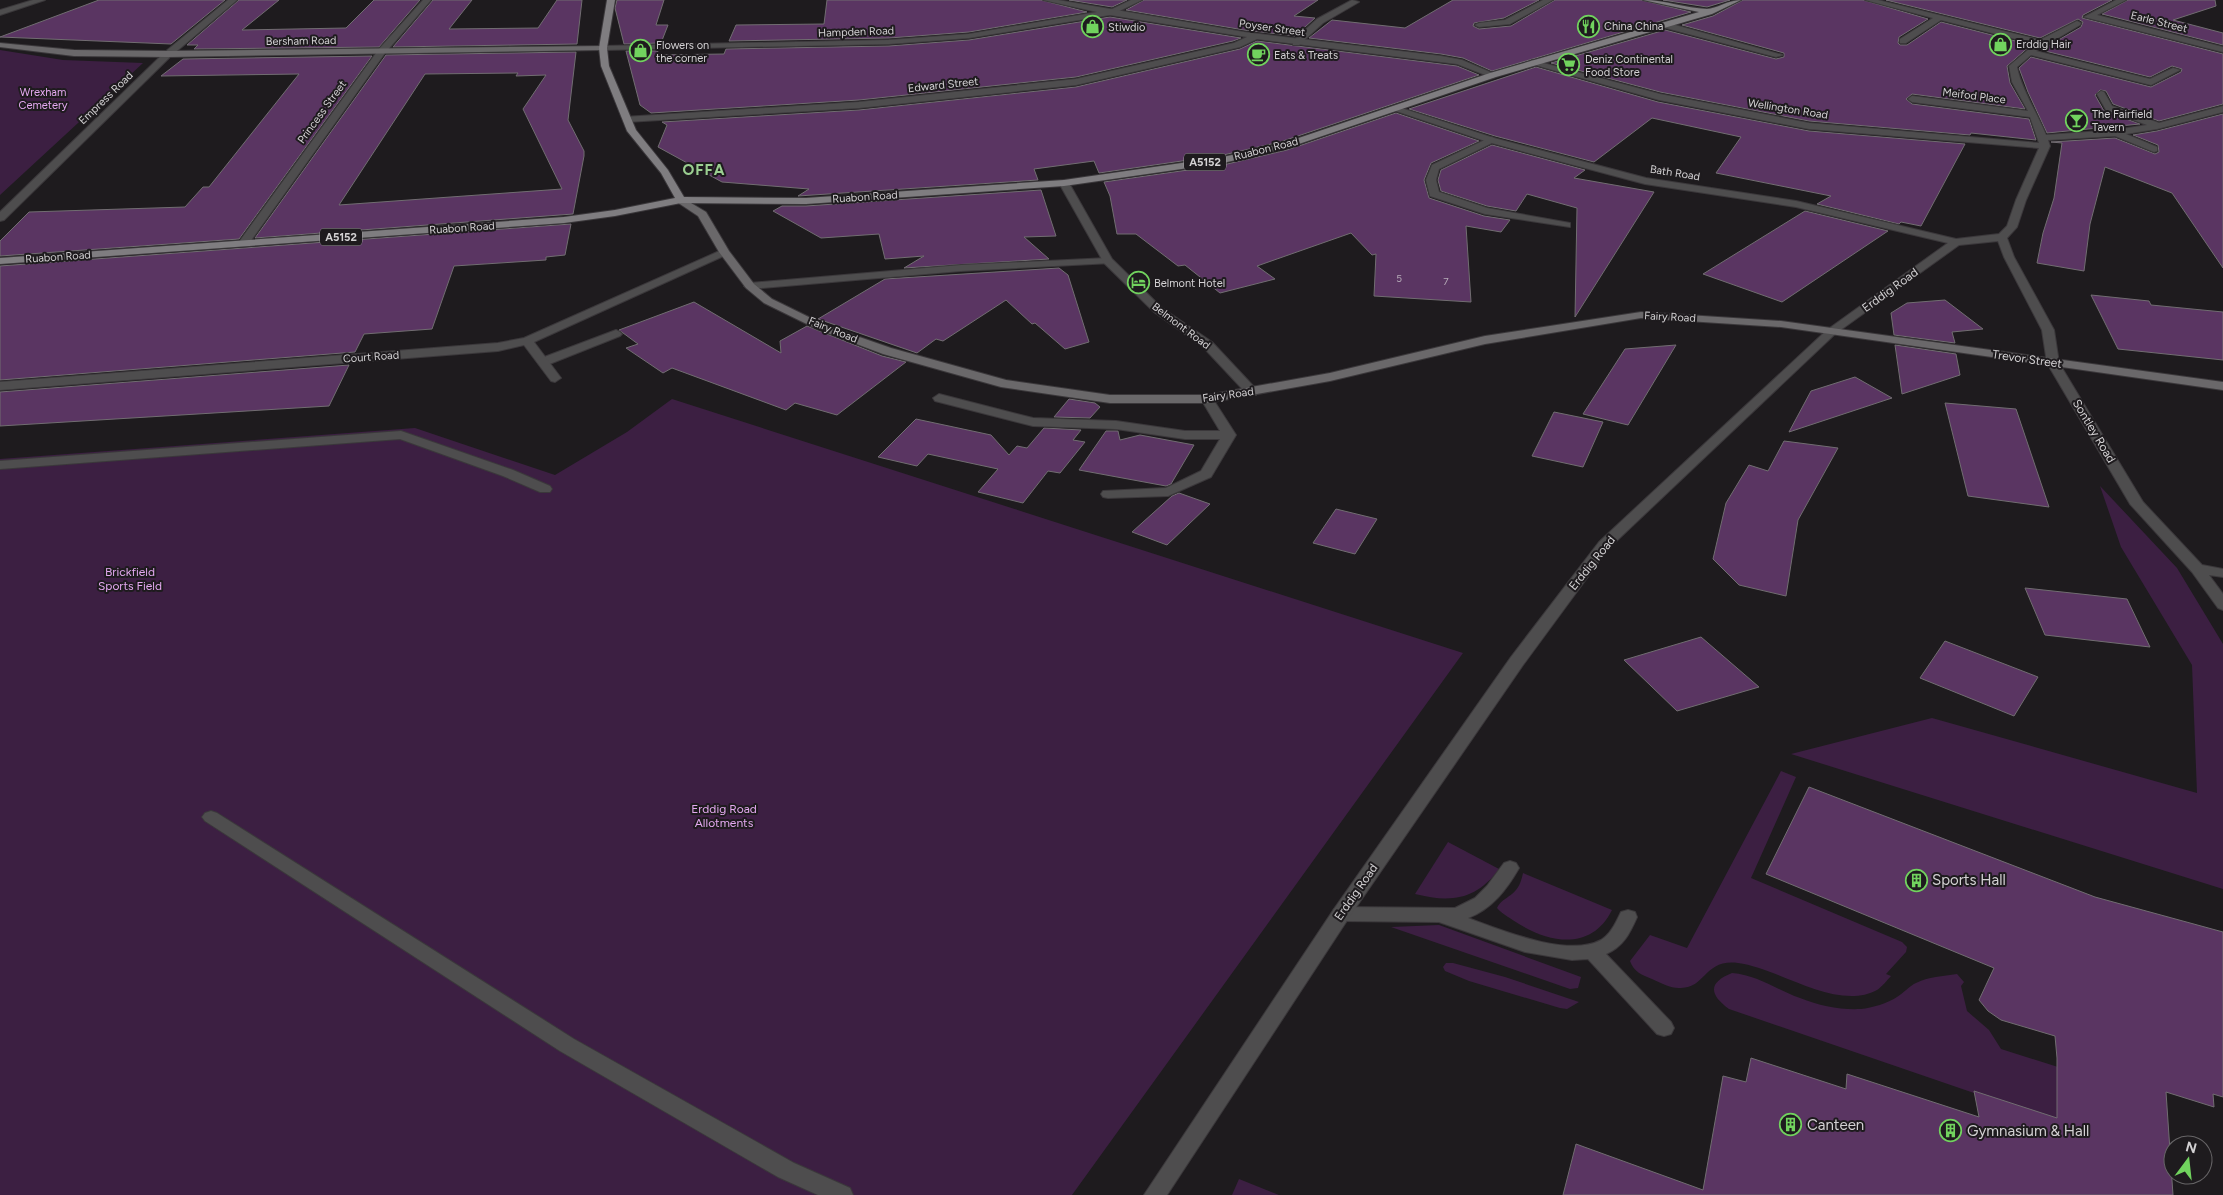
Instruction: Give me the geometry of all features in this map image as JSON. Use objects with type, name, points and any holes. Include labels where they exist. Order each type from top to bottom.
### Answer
[{"type":"main road","points":[[611,0],[603,48],[604,66],[632,131],[665,172],[681,200]]},
{"type":"main road","points":[[1647,0],[1709,12]]},
{"type":"main road","name":"A5152","points":[[1709,12],[1738,0]]},
{"type":"main road","name":"Ruabon Road","points":[[0,261],[564,220],[615,213],[681,200],[806,201],[1064,183],[1223,160],[1284,146],[1493,75],[1709,12]]},
{"type":"main road","name":"Bersham Road","points":[[0,45],[74,53],[168,54],[603,48]]},
{"type":"main road","name":"Fairy Road","points":[[681,200],[702,214],[724,252],[750,286],[768,301],[821,327],[887,351],[1006,384],[1110,399],[1207,399],[1252,392],[1330,377],[1484,340],[1641,315],[1781,324],[1831,332]]},
{"type":"main road","name":"Trevor Street","points":[[1831,332],[2223,386]]},
{"type":"street","points":[[0,13],[41,0]]},
{"type":"street","name":"Empress Road","points":[[0,218],[168,54],[232,0]]},
{"type":"street","name":"Princess Street","points":[[243,244],[382,51],[428,0]]},
{"type":"street","name":"Poyser Street","points":[[1048,0],[1108,13],[1254,37],[1459,62],[1493,75]]},
{"type":"street","points":[[1108,13],[1138,0]]},
{"type":"street","points":[[1479,25],[1507,22],[1549,0]]},
{"type":"street","points":[[1869,0],[2041,43]]},
{"type":"street","points":[[1956,242],[2002,237],[2012,228],[2043,142],[2034,115],[2016,82],[2013,66],[2041,43],[2122,0]]},
{"type":"street","points":[[1296,43],[1320,21],[1355,2]]},
{"type":"street","name":"Hampden Road","points":[[603,48],[889,42],[969,36],[1108,13]]},
{"type":"street","points":[[1903,41],[1939,18]]},
{"type":"street","name":"Earle Street","points":[[2084,20],[2223,50]]},
{"type":"street","points":[[1665,25],[1779,55]]},
{"type":"street","name":"Edward Street","points":[[628,119],[858,105],[1076,82],[1237,45],[1254,37]]},
{"type":"street","points":[[2029,52],[2152,82],[2176,70]]},
{"type":"street","name":"Wellington Road","points":[[1532,63],[1659,97],[1809,126],[2043,142],[2157,126],[2223,109]]},
{"type":"street","points":[[2101,94],[2109,108],[2157,126]]},
{"type":"street","name":"Meifod Place","points":[[1912,99],[2034,115]]},
{"type":"street","name":"Bath Road","points":[[1395,109],[1491,140],[1645,182],[1796,204],[1956,242]]},
{"type":"street","points":[[2114,133],[2154,148]]},
{"type":"street","points":[[1491,140],[1436,167],[1431,180],[1434,194],[1485,212],[1566,225]]},
{"type":"street","name":"Belmont Road","points":[[1064,183],[1108,261],[1158,310],[1208,345],[1252,392]]},
{"type":"street","name":"Sontley Road","points":[[2002,237],[2009,257],[2048,330],[2053,363],[2137,504],[2198,570],[2223,605]]},
{"type":"street","name":"Erddig Road","points":[[1155,1195],[1341,914],[1517,661],[1604,545],[1831,332],[1956,242]]},
{"type":"street","name":"Court Road","points":[[0,386],[498,347],[527,341],[724,252]]},
{"type":"street","points":[[750,286],[960,268],[1108,261]]},
{"type":"street","points":[[543,362],[616,334]]},
{"type":"street","points":[[527,341],[555,378]]},
{"type":"street","points":[[939,398],[1033,422],[1116,425],[1185,435],[1229,435]]},
{"type":"street","points":[[1207,399],[1229,435]]},
{"type":"street","points":[[0,465],[401,435],[508,473],[545,489]]},
{"type":"street","points":[[1108,494],[1168,492],[1206,474],[1229,435]]},
{"type":"street","points":[[2198,570],[2223,573]]},
{"type":"street","points":[[211,817],[567,1045],[786,1170],[842,1195]]},
{"type":"street","points":[[1341,914],[1441,915],[1463,913],[1482,904],[1492,895],[1510,868]]},
{"type":"street","points":[[1441,915],[1527,945],[1567,953],[1592,952],[1608,945],[1621,932],[1628,917]]},
{"type":"street","points":[[1592,952],[1664,1028]]},
{"type":"green space","name":"Wrexham Cemetery","points":[[0,50],[63,60],[143,63],[0,195]]},
{"type":"green space","name":"Erddig Road Allotments","points":[[672,399],[1463,653],[1072,1195],[0,1195],[0,459],[415,428],[555,475],[627,432]]},
{"type":"green space","points":[[2100,486],[2177,568],[2223,644],[2223,889],[1791,754],[1932,718],[2197,793],[2192,665],[2121,547]]},
{"type":"green space","points":[[1781,771],[1796,777],[1751,878],[1902,942],[1907,947],[1906,952],[1886,974],[1891,976],[1877,990],[1861,995],[1844,996],[1808,987],[1754,966],[1738,963],[1718,965],[1696,984],[1681,988],[1674,988],[1639,973],[1630,961],[1650,935],[1687,948]]},
{"type":"green space","points":[[1448,842],[1499,869],[1481,887],[1472,893],[1462,896],[1440,898],[1415,894]]},
{"type":"green space","points":[[1523,873],[1612,910],[1604,923],[1594,932],[1582,937],[1570,940],[1558,939],[1532,931],[1497,908],[1518,887]]},
{"type":"green space","points":[[1439,925],[1581,977],[1578,988],[1570,989],[1391,927]]},
{"type":"green space","points":[[1446,963],[1453,963],[1505,977],[1579,1002],[1567,1009],[1560,1008],[1469,981],[1445,971],[1443,967]]},
{"type":"green space","points":[[1732,973],[1759,980],[1815,1003],[1830,1007],[1853,1009],[1870,1008],[1880,1005],[1921,981],[1957,974],[1964,982],[1961,986],[1967,1011],[1989,1030],[2001,1049],[2058,1067],[2060,1119],[1974,1093],[1729,1009],[1718,999],[1714,989],[1718,981]]},
{"type":"green space","points":[[1239,1179],[1279,1195],[1232,1195]]},
{"type":"building","points":[[99,0],[225,0],[171,44],[0,37]]},
{"type":"building","points":[[239,0],[279,0],[242,30],[346,28],[374,0],[420,0],[379,47],[194,49],[198,45],[187,45]]},
{"type":"building","points":[[433,0],[472,0],[449,29],[538,28],[557,0],[582,0],[577,44],[393,47]]},
{"type":"building","points":[[617,0],[664,0],[656,25],[668,25],[661,43],[624,44],[615,8]]},
{"type":"building","points":[[827,0],[1041,0],[1087,12],[969,32],[889,38],[729,41],[736,25],[824,24]]},
{"type":"building","points":[[1069,0],[1127,0],[1112,7]]},
{"type":"building","points":[[1144,0],[1318,0],[1294,16],[1315,18],[1295,36],[1244,30],[1126,10]]},
{"type":"building","points":[[1453,0],[1539,0],[1504,18],[1474,23],[1473,26],[1479,29],[1511,26],[1555,0],[1641,0],[1691,12],[1492,71],[1463,58],[1441,54],[1309,38],[1332,20],[1405,28]]},
{"type":"building","points":[[1663,0],[1730,0],[1707,7]]},
{"type":"building","points":[[1743,0],[1863,0],[1928,19],[1899,37],[1898,43],[1900,45],[1907,45],[1941,22],[2031,45],[2007,66],[2010,83],[2025,109],[1912,94],[1906,99],[1912,104],[2029,119],[2036,140],[1971,133],[1970,135],[1809,121],[1660,92],[1551,63],[1665,30],[1776,59],[1784,57],[1784,53],[1682,25],[1713,16]]},
{"type":"building","points":[[1886,0],[2112,0],[2083,15],[2082,18],[2223,54],[2223,104],[2159,121],[2113,104],[2106,91],[2100,90],[2095,95],[2104,111],[2140,124],[2047,133],[2019,68],[2031,57],[2151,87],[2181,72],[2182,69],[2172,66],[2150,77],[2041,50],[2081,27],[2083,22],[2078,19],[2040,38]]},
{"type":"building","points":[[2128,0],[2215,0],[2216,6],[2173,20],[2223,33],[2223,45],[2102,14]]},
{"type":"building","points":[[1110,17],[1241,38],[1076,77],[859,100],[651,113],[640,105],[626,51],[658,51],[656,55],[724,54],[726,49],[889,46],[969,40]]},
{"type":"building","points":[[1257,41],[1457,66],[1479,75],[1280,142],[1223,155],[1099,173],[1094,161],[1034,169],[1038,180],[798,196],[809,189],[722,182],[658,147],[667,125],[662,122],[859,110],[1076,87],[1240,49]]},
{"type":"building","points":[[576,52],[568,120],[584,151],[584,156],[573,214],[255,238],[386,55]],"holes":[[[518,73],[516,76],[546,75],[523,109],[562,189],[339,205],[425,74]]]},
{"type":"building","points":[[372,56],[239,239],[0,256],[0,241],[29,212],[185,207],[203,187],[209,187],[299,74],[161,76],[183,59]]},
{"type":"building","points":[[1536,67],[1658,102],[1809,131],[1965,144],[1921,226],[1901,222],[1899,224],[1817,204],[1831,196],[1716,173],[1741,137],[1652,118],[1594,162],[1495,136],[1409,109]]},
{"type":"building","points":[[1396,113],[1479,141],[1431,163],[1424,180],[1429,198],[1484,216],[1510,220],[1501,232],[1466,226],[1471,302],[1374,296],[1376,254],[1372,255],[1351,233],[1257,266],[1275,279],[1220,293],[1185,265],[1178,266],[1136,234],[1117,234],[1110,196],[1104,182],[1223,165],[1287,150]]},
{"type":"building","points":[[2223,114],[2223,268],[2172,193],[2105,167],[2090,224],[2084,271],[2037,263],[2043,233],[2054,198],[2062,143],[2051,142],[2115,138],[2155,154],[2159,152],[2158,145],[2133,135],[2157,131]]},
{"type":"building","points":[[1492,145],[1585,170],[1574,178],[1654,192],[1575,317],[1577,208],[1527,194],[1516,211],[1487,206],[1441,191],[1438,180],[1441,170]]},
{"type":"building","points":[[1041,190],[1056,236],[1024,237],[1049,259],[904,268],[924,256],[885,259],[879,234],[821,238],[773,211],[782,206]]},
{"type":"building","points":[[1805,211],[1888,231],[1782,302],[1703,274]]},
{"type":"building","points":[[571,224],[565,255],[546,257],[546,260],[454,266],[432,329],[364,334],[355,352],[0,380],[0,266]]},
{"type":"building","points":[[1059,268],[1068,275],[1089,342],[1065,349],[1035,323],[1032,324],[1006,300],[943,341],[936,339],[917,353],[818,319],[885,279]]},
{"type":"building","points":[[2091,295],[2149,301],[2151,305],[2223,312],[2223,360],[2118,349]]},
{"type":"building","points":[[1945,300],[1983,329],[1952,332],[1955,343],[1894,335],[1891,313],[1907,303]]},
{"type":"building","points":[[694,302],[781,353],[780,341],[807,326],[882,356],[906,362],[837,415],[795,403],[786,410],[672,368],[663,373],[626,348],[638,344],[619,330]]},
{"type":"building","points":[[1676,345],[1628,425],[1583,414],[1625,349]]},
{"type":"building","points":[[1895,345],[1956,354],[1960,375],[1902,394]]},
{"type":"building","points":[[349,365],[329,406],[0,426],[0,392]]},
{"type":"building","points":[[1855,377],[1892,398],[1789,432],[1811,391]]},
{"type":"building","points":[[1069,399],[1095,403],[1100,407],[1090,418],[1054,417]]},
{"type":"building","points":[[1945,403],[2016,409],[2049,507],[1968,496]]},
{"type":"building","points":[[1554,412],[1603,422],[1583,467],[1532,456]]},
{"type":"building","points":[[916,419],[991,435],[1009,455],[1017,446],[1027,448],[1044,428],[1081,430],[1073,440],[1085,442],[1060,473],[1048,471],[1023,503],[978,492],[998,469],[928,454],[917,466],[878,457]]},
{"type":"building","points":[[1106,431],[1118,431],[1120,440],[1140,435],[1194,445],[1171,484],[1166,486],[1079,470]]},
{"type":"building","points":[[1784,441],[1838,448],[1798,520],[1786,596],[1739,585],[1713,559],[1726,503],[1749,465],[1768,471]]},
{"type":"building","points":[[1179,493],[1210,504],[1167,545],[1132,532],[1172,496]]},
{"type":"building","points":[[1336,509],[1377,519],[1355,554],[1313,543]]},
{"type":"building","points":[[2025,588],[2127,599],[2150,647],[2045,635]]},
{"type":"building","points":[[1701,637],[1759,687],[1677,711],[1624,660]]},
{"type":"building","points":[[1945,641],[2038,677],[2014,716],[1920,678]]},
{"type":"building","points":[[1809,787],[2095,897],[2223,932],[2223,1097],[2213,1094],[2214,1107],[2166,1092],[2169,1135],[2163,1135],[2163,1185],[2172,1185],[2173,1195],[1563,1195],[1576,1144],[1703,1190],[1723,1076],[1746,1082],[1751,1058],[1846,1089],[1847,1074],[1979,1117],[1974,1091],[2057,1118],[2055,1036],[2001,1020],[1988,1011],[1979,1000],[1994,968],[1766,874]]},
{"type":"place","name":"China China","points":[[1588,26]]},
{"type":"place","name":"Stiwdio","points":[[1092,27]]},
{"type":"place","name":"Erddig Hair","points":[[2000,44]]},
{"type":"place","name":"Flowers on the corner","points":[[640,51]]},
{"type":"place","name":"Eats & Treats","points":[[1258,55]]},
{"type":"place","name":"Deniz Continental Food Store","points":[[1569,65]]},
{"type":"place","name":"The Fairfield Tavern","points":[[2076,120]]},
{"type":"place","name":"Belmont Hotel","points":[[1138,283]]},
{"type":"place","name":"Sports Hall","points":[[1916,880]]},
{"type":"place","name":"Canteen","points":[[1791,1125]]},
{"type":"place","name":"Gymnasium & Hall","points":[[1951,1131]]},
{"type":"district","name":"OFFA","points":[[704,170]]},
{"type":"park label","name":"Brickfield Sports Field","points":[[130,579]]}]
